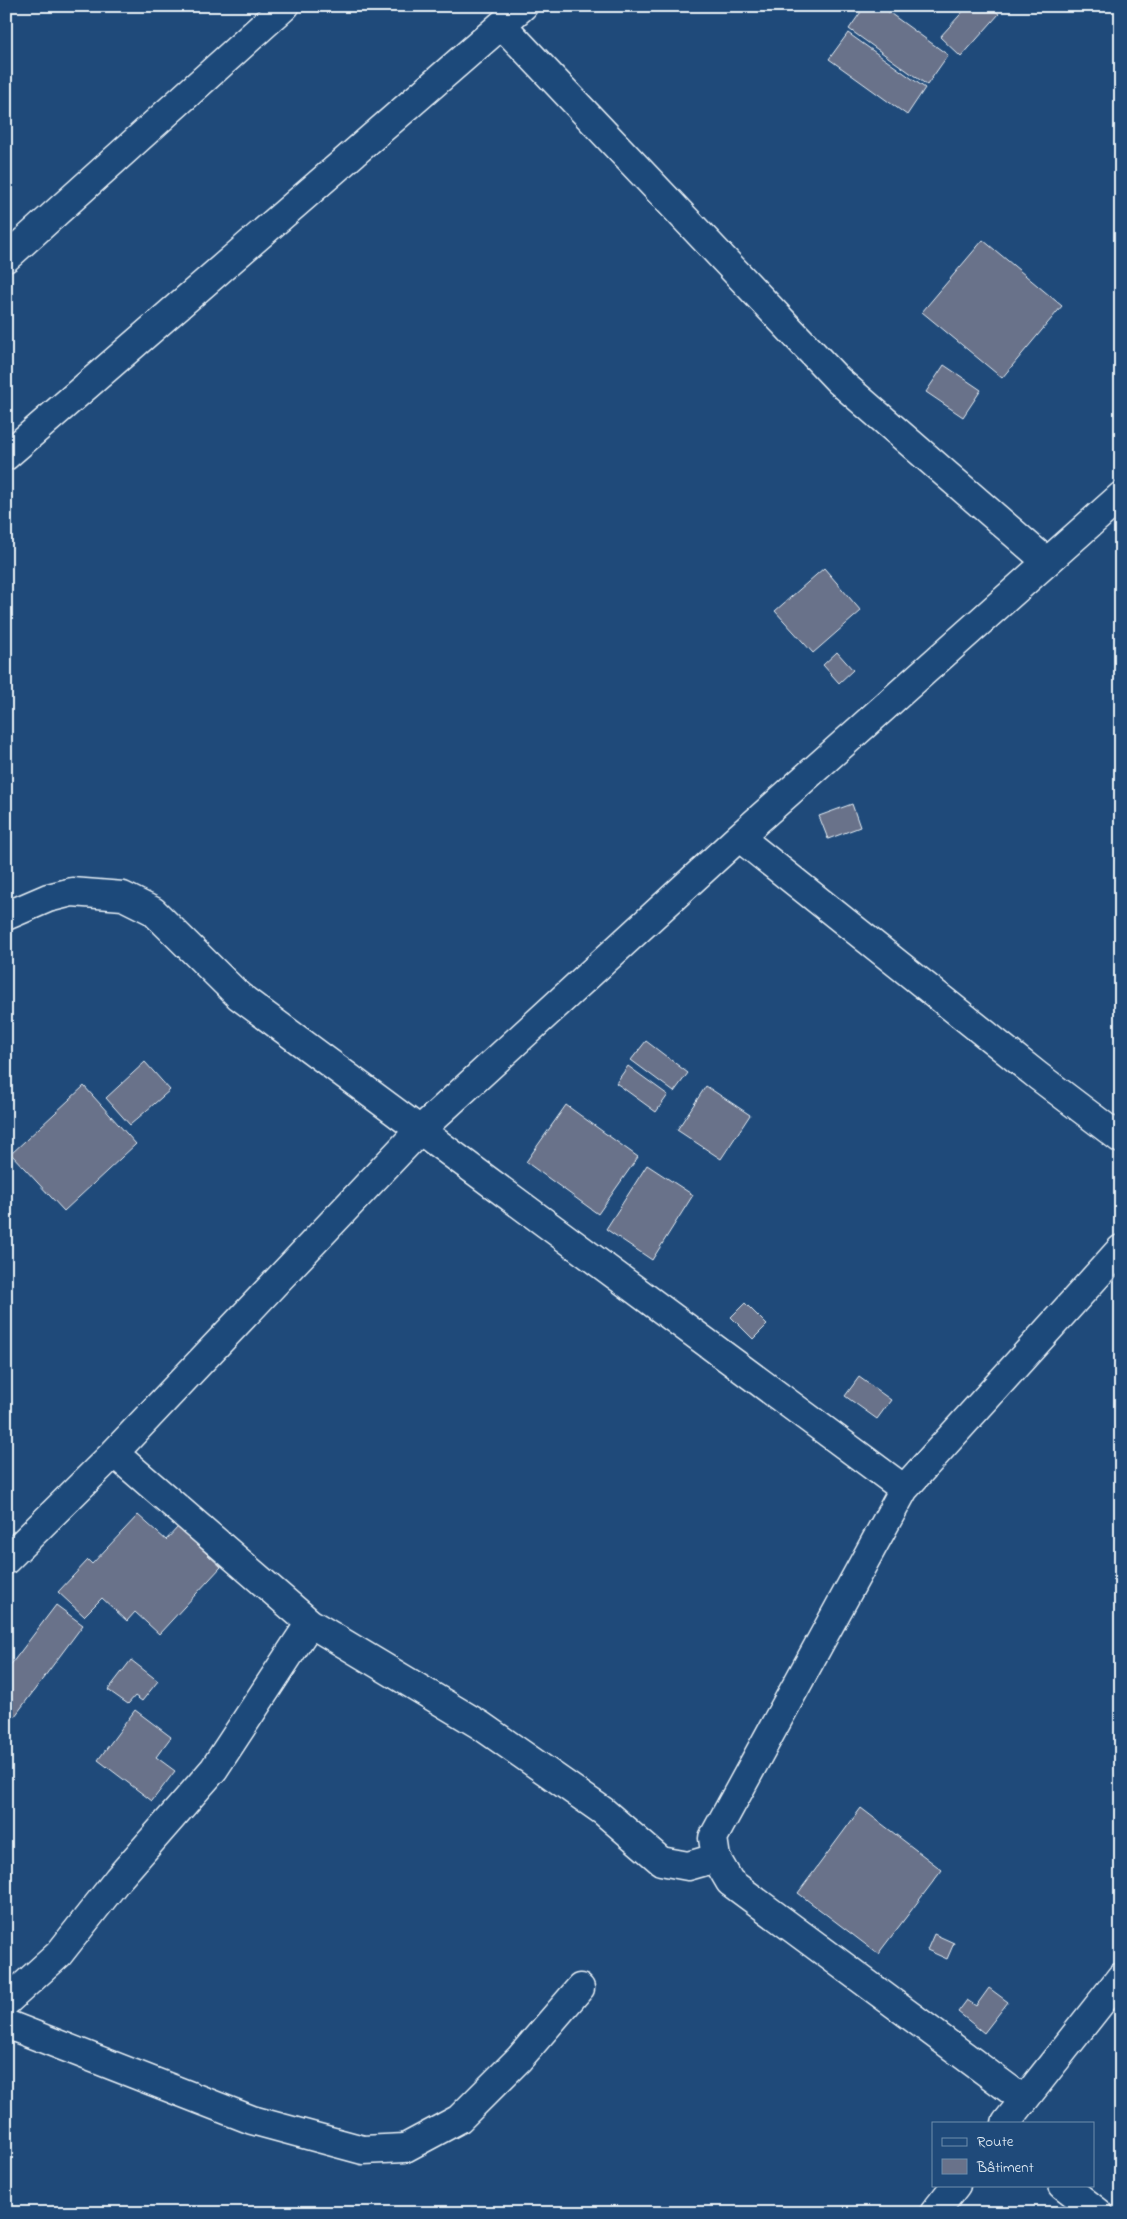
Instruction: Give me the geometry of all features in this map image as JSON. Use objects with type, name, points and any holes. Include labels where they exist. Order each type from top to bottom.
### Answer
[{"type":"main road","points":[[6,258],[285,6]]},
{"type":"main road","points":[[6,456],[524,6]]},
{"type":"main road","points":[[502,25],[838,380],[1047,562]]},
{"type":"main road","points":[[6,1560],[114,1453],[419,1131],[739,837],[1121,496]]},
{"type":"main road","points":[[739,837],[1038,1076],[1121,1139]]},
{"type":"main road","points":[[6,916],[48,898],[72,892],[123,896],[153,911],[239,996],[904,1489]]},
{"type":"main road","points":[[1024,2100],[730,1882],[716,1858],[713,1838],[904,1489],[1121,1249]]},
{"type":"main road","points":[[114,1453],[310,1623],[480,1725],[604,1811],[662,1861],[688,1866],[716,1858]]},
{"type":"main road","points":[[6,2002],[59,1954],[118,1879],[214,1769],[310,1623]]},
{"type":"main road","points":[[1007,2122],[1121,1978]]},
{"type":"main road","points":[[6,2024],[252,2120],[363,2150],[406,2148],[459,2119],[519,2059],[580,1988]]},
{"type":"main road","points":[[934,2213],[955,2186]]},
{"type":"main road","points":[[1064,2186],[1099,2213]]},
{"type":"building","points":[[865,6],[880,6],[948,55],[927,85],[849,29]]},
{"type":"building","points":[[968,6],[990,6],[999,14],[961,57],[940,37]]},
{"type":"building","points":[[848,33],[925,88],[907,115],[829,59]]},
{"type":"building","points":[[983,240],[1062,306],[1002,378],[922,312]]},
{"type":"building","points":[[944,365],[981,390],[963,417],[926,392]]},
{"type":"building","points":[[824,568],[861,611],[813,653],[775,611]]},
{"type":"building","points":[[837,652],[853,670],[839,683],[823,665]]},
{"type":"building","points":[[852,804],[860,827],[828,839],[819,816]]},
{"type":"building","points":[[646,1041],[688,1073],[674,1092],[631,1060]]},
{"type":"building","points":[[145,1062],[170,1090],[130,1125],[106,1098]]},
{"type":"building","points":[[628,1066],[668,1095],[656,1112],[616,1083]]},
{"type":"building","points":[[84,1086],[136,1144],[64,1211],[11,1154]]},
{"type":"building","points":[[706,1086],[750,1115],[721,1159],[677,1130]]},
{"type":"building","points":[[566,1105],[638,1157],[598,1214],[526,1162]]},
{"type":"building","points":[[647,1165],[693,1195],[652,1260],[606,1229]]},
{"type":"building","points":[[745,1303],[767,1325],[753,1339],[731,1317]]},
{"type":"building","points":[[859,1377],[891,1400],[877,1419],[845,1396]]},
{"type":"building","points":[[138,1515],[166,1540],[178,1527],[221,1567],[159,1634],[135,1612],[127,1621],[102,1598],[84,1616],[58,1592],[88,1560],[92,1564]]},
{"type":"building","points":[[56,1605],[83,1625],[9,1724],[6,1722],[6,1671]]},
{"type":"building","points":[[131,1660],[158,1681],[142,1701],[135,1696],[128,1704],[108,1690]]},
{"type":"building","points":[[135,1710],[171,1737],[156,1757],[175,1771],[152,1801],[98,1760]]},
{"type":"building","points":[[861,1808],[942,1870],[878,1954],[798,1893]]},
{"type":"building","points":[[934,1934],[954,1943],[947,1959],[927,1950]]},
{"type":"building","points":[[989,1988],[1008,2002],[984,2033],[958,2012],[967,2000],[976,2006]]}]
